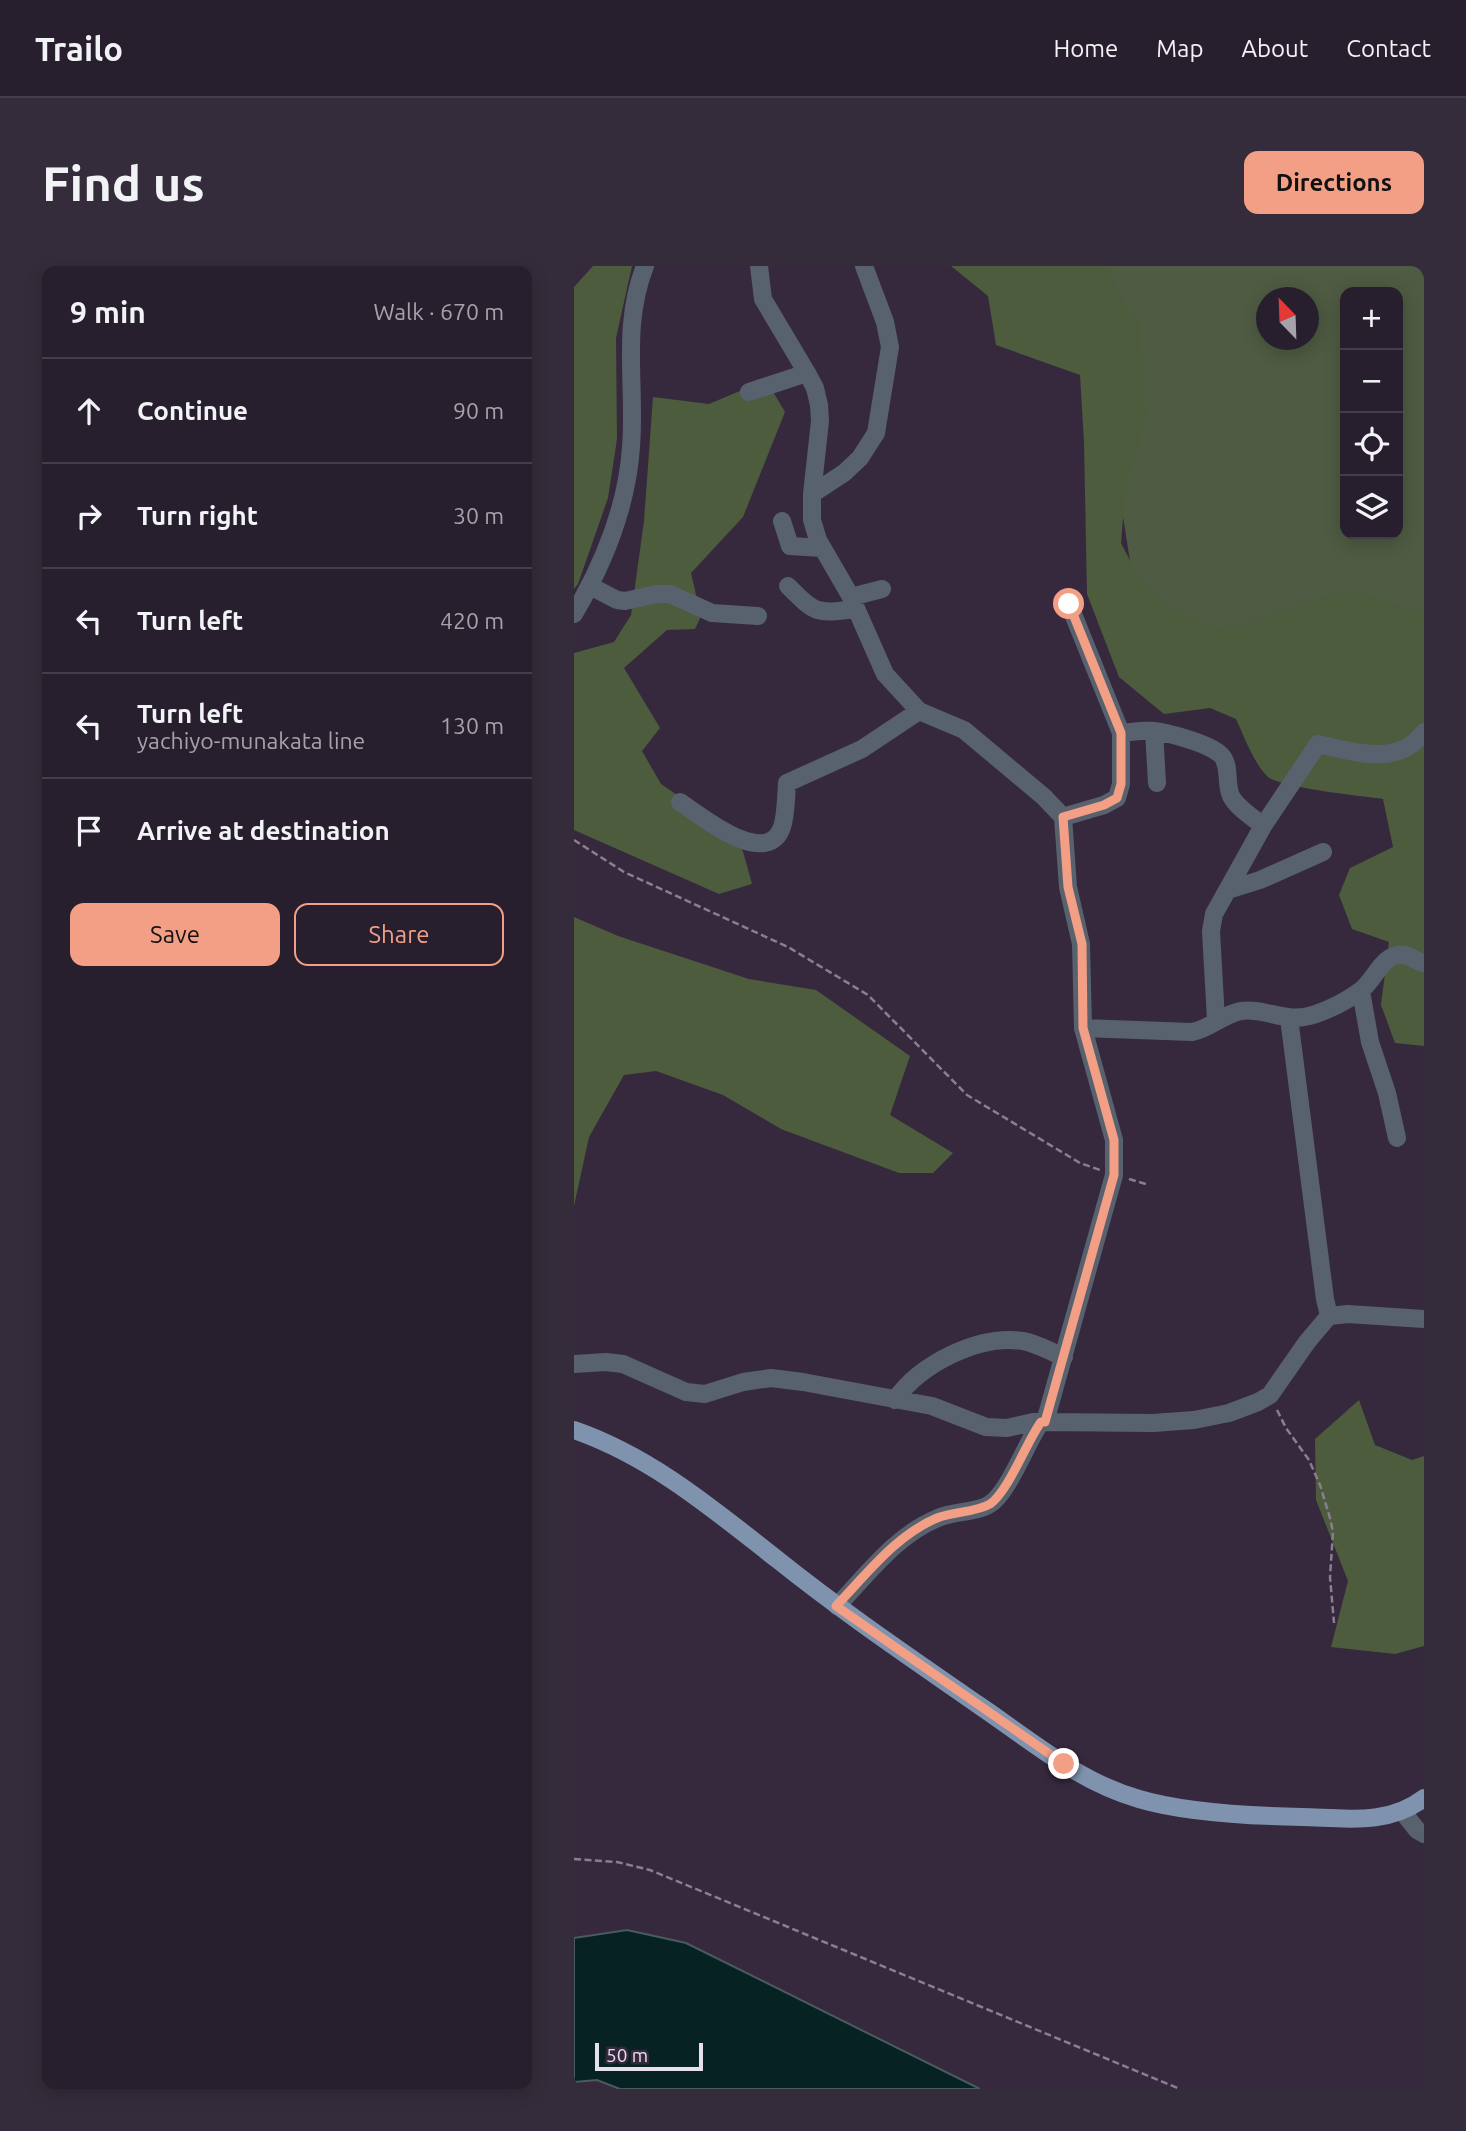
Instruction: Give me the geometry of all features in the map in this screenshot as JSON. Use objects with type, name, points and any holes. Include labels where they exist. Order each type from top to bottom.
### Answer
[{"type":"main road","points":[[574,1430],[601,1439],[650,1465],[704,1502],[836,1606],[1064,1764],[1116,1791],[1141,1800],[1180,1808],[1283,1817],[1363,1819],[1402,1811],[1424,1798]]},
{"type":"street","points":[[574,614],[590,586],[618,519],[631,447],[633,303],[645,266]]},
{"type":"street","points":[[759,266],[762,299],[815,388],[820,421],[812,520],[822,548],[853,603],[885,674],[919,711],[964,730],[1044,797],[1063,817],[1068,887],[1082,944],[1083,1028],[1114,1140],[1114,1175],[1064,1357],[1043,1422],[1002,1491],[990,1504],[939,1517],[917,1528],[891,1549],[836,1606]]},
{"type":"street","points":[[812,494],[844,473],[860,458],[876,433],[890,347],[885,322],[864,266]]},
{"type":"street","points":[[749,392],[807,373]]},
{"type":"street","points":[[782,521],[790,545],[822,548]]},
{"type":"street","points":[[590,586],[617,600],[670,594],[712,613],[758,616]]},
{"type":"street","points":[[788,586],[811,610],[825,612],[853,603],[882,589]]},
{"type":"street","points":[[1063,817],[1104,805],[1117,798],[1121,784],[1121,733],[1069,604]]},
{"type":"street","points":[[680,802],[732,836],[754,844],[767,845],[775,839],[782,827],[788,783],[862,749],[919,711]]},
{"type":"street","points":[[1121,733],[1154,731],[1182,737],[1221,755],[1226,764],[1232,799],[1263,826]]},
{"type":"street","points":[[1154,731],[1157,783]]},
{"type":"street","points":[[1216,1020],[1211,931],[1214,914],[1263,826],[1318,744],[1363,754],[1389,754],[1405,749],[1424,732]]},
{"type":"street","points":[[1227,890],[1260,880],[1323,852]]},
{"type":"street","points":[[1083,1028],[1192,1032],[1244,1010],[1289,1018],[1315,1014],[1361,991],[1383,963],[1393,957],[1404,955],[1424,963]]},
{"type":"street","points":[[1361,991],[1370,1042],[1387,1093],[1396,1138]]},
{"type":"street","points":[[1289,1018],[1318,1177],[1325,1299],[1329,1316]]},
{"type":"street","points":[[574,1364],[623,1364],[686,1392],[705,1394],[743,1382],[771,1378],[803,1382],[932,1406],[986,1427],[1006,1428],[1043,1422],[1153,1423],[1194,1420],[1229,1413],[1270,1395],[1329,1316],[1348,1314],[1424,1319]]},
{"type":"street","points":[[895,1399],[906,1385],[935,1362],[995,1341],[1024,1341],[1064,1357]]},
{"type":"street","points":[[1402,1811],[1417,1830],[1424,1834]]},
{"type":"path","points":[[574,840],[624,872],[788,947],[868,995],[967,1095],[1080,1163],[1149,1185]]},
{"type":"path","points":[[1270,1395],[1286,1428],[1309,1460],[1330,1517],[1333,1532],[1330,1577],[1334,1623]]},
{"type":"path","points":[[574,1859],[617,1862],[650,1870],[1180,2089]]},
{"type":"shaded area","points":[[1036,266],[1424,266],[1424,717],[1141,631],[1093,325]]},
{"type":"shaded area","points":[[627,1930],[686,1943],[980,2089],[620,2089],[597,2080],[574,2082],[574,1938]]},
{"type":"green space","points":[[593,266],[632,266],[616,338],[617,439],[608,498],[574,589],[574,287]]},
{"type":"green space","points":[[951,266],[1104,266],[1139,325],[1146,416],[1126,483],[1121,543],[1140,580],[1172,611],[1227,631],[1336,594],[1365,594],[1417,612],[1424,618],[1424,1046],[1395,1043],[1381,1005],[1389,942],[1352,929],[1339,895],[1350,868],[1393,847],[1383,799],[1322,791],[1276,781],[1268,777],[1258,765],[1236,719],[1210,708],[1164,714],[1119,677],[1087,594],[1080,375],[996,345],[988,296]]},
{"type":"green space","points":[[766,380],[785,412],[743,517],[691,573],[701,616],[695,629],[667,630],[624,668],[660,728],[642,751],[661,784],[739,837],[752,884],[719,894],[574,830],[574,653],[614,642],[631,615],[644,521],[653,397],[709,404]]},
{"type":"green space","points":[[574,917],[618,936],[749,979],[816,990],[910,1056],[890,1115],[953,1153],[933,1173],[899,1173],[781,1129],[723,1095],[656,1071],[624,1075],[589,1137],[574,1206]]},
{"type":"green space","points":[[1359,1400],[1375,1445],[1412,1460],[1424,1456],[1424,1646],[1395,1654],[1331,1647],[1348,1581],[1316,1500],[1315,1439]]},
{"type":"route","points":[[1064,1764],[836,1606],[891,1549],[917,1528],[939,1517],[990,1504],[1002,1491],[1034,1431],[1041,1422],[1045,1422],[1114,1175],[1114,1140],[1083,1028],[1082,944],[1068,887],[1063,817],[1104,805],[1117,798],[1121,784],[1121,733],[1069,604]]}]
